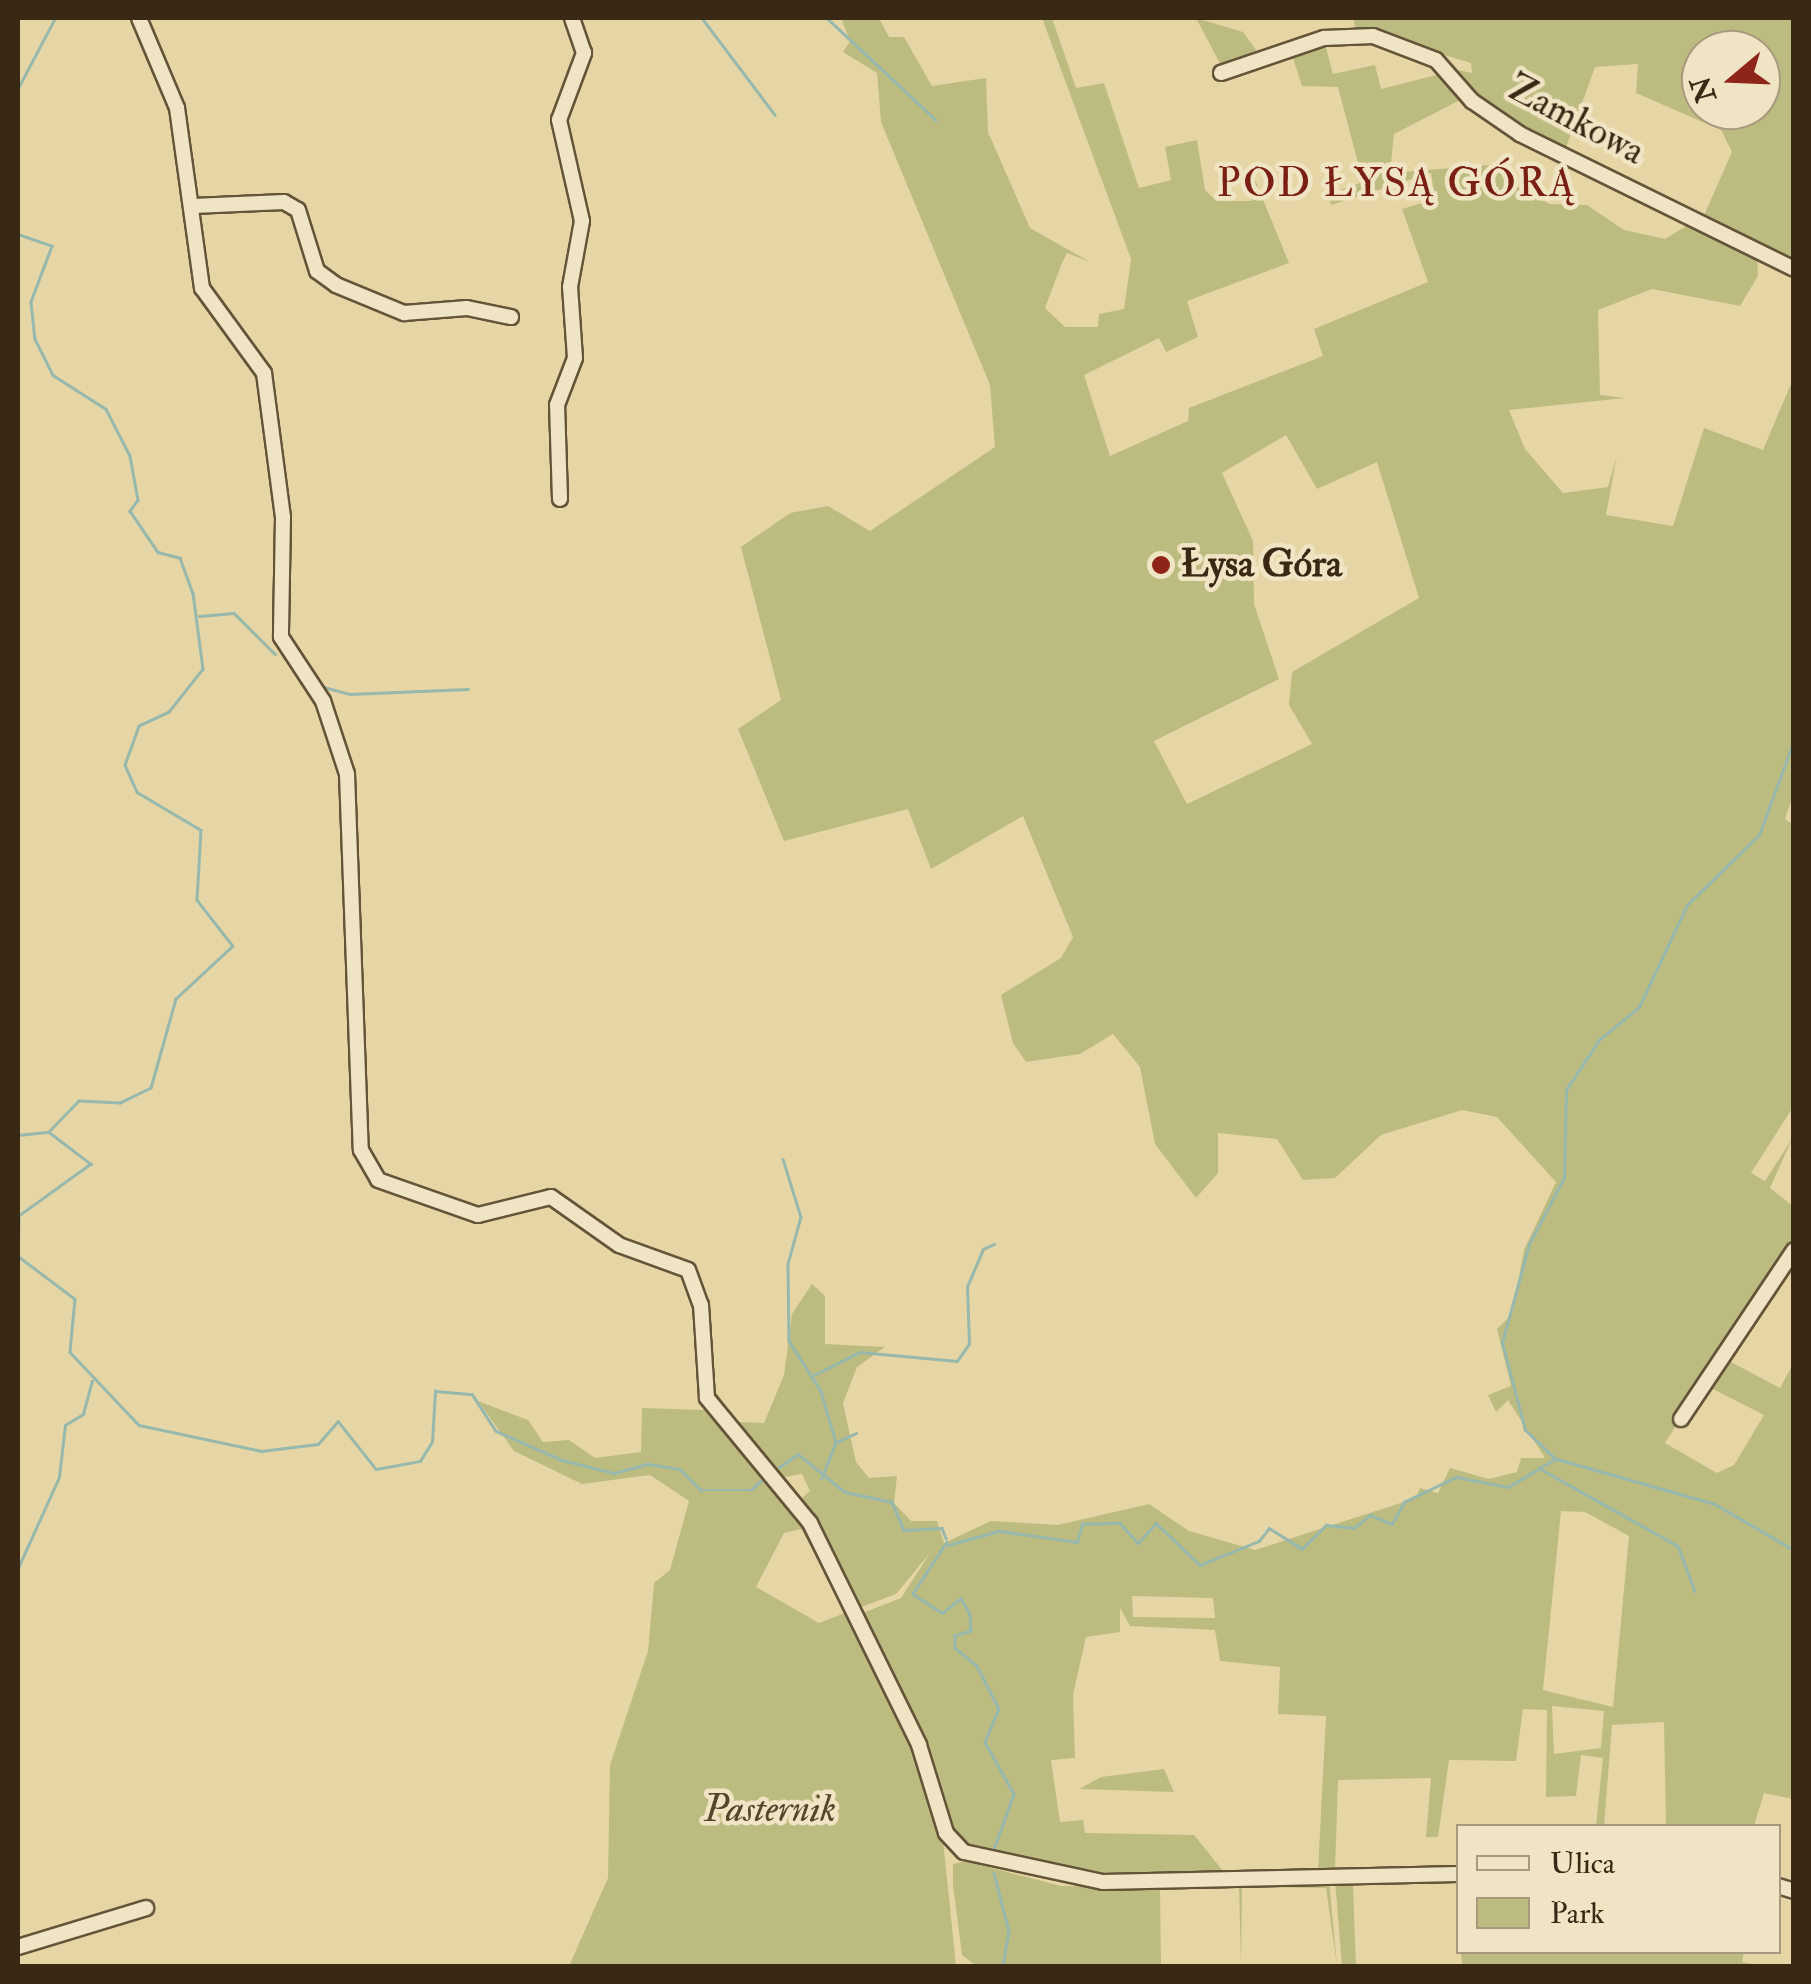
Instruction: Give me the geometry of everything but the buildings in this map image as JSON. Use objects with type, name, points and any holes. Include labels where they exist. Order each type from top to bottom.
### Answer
[{"type":"street","points":[[139,18],[172,89],[193,206],[202,288],[264,373],[283,516],[281,637],[323,701],[347,774],[361,1150],[378,1180],[478,1215],[551,1197],[618,1245],[688,1270],[701,1306],[707,1398],[810,1523],[919,1745],[946,1833],[964,1852],[1038,1875],[1103,1882],[1456,1874]]},
{"type":"street","points":[[560,499],[557,405],[575,358],[570,287],[582,221],[559,120],[584,53],[572,18]]},
{"type":"street","name":"Zamkowa","points":[[1221,73],[1324,38],[1373,36],[1436,60],[1472,101],[1520,134],[1794,270]]},
{"type":"street","points":[[193,206],[284,202],[298,210],[317,271],[336,285],[404,313],[467,308],[511,318]]},
{"type":"street","points":[[1681,1419],[1794,1250]]},
{"type":"street","points":[[18,1947],[146,1908]]},
{"type":"green space","points":[[841,18],[879,18],[889,37],[904,37],[932,86],[986,78],[988,132],[1030,228],[1090,262],[1067,253],[1062,263],[1045,308],[1065,327],[1098,327],[1099,314],[1124,309],[1131,259],[1042,18],[1052,18],[1076,88],[1104,83],[1139,188],[1171,180],[1165,147],[1197,140],[1205,190],[1216,201],[1252,201],[1245,177],[1253,175],[1289,263],[1187,301],[1198,337],[1166,352],[1159,338],[1084,375],[1110,456],[1188,421],[1189,408],[1323,356],[1314,329],[1428,282],[1402,209],[1435,199],[1431,173],[1331,205],[1328,194],[1363,182],[1338,87],[1302,86],[1292,55],[1325,44],[1333,74],[1375,65],[1381,89],[1448,72],[1466,97],[1394,134],[1390,173],[1501,164],[1506,181],[1550,204],[1587,205],[1624,230],[1665,239],[1691,223],[1757,254],[1758,276],[1740,306],[1652,289],[1598,310],[1600,395],[1625,398],[1509,410],[1525,449],[1563,493],[1608,487],[1617,455],[1606,515],[1673,526],[1704,428],[1763,450],[1793,379],[1794,792],[1785,819],[1794,825],[1793,1107],[1751,1173],[1765,1181],[1793,1137],[1770,1188],[1793,1206],[1793,1241],[1665,1443],[1717,1473],[1734,1465],[1764,1415],[1707,1386],[1793,1254],[1729,1361],[1780,1388],[1793,1364],[1793,1799],[1764,1793],[1755,1824],[1666,1824],[1664,1722],[1612,1725],[1604,1824],[1596,1824],[1603,1758],[1581,1755],[1576,1796],[1546,1797],[1547,1710],[1523,1709],[1516,1761],[1449,1760],[1438,1837],[1426,1837],[1431,1778],[1338,1780],[1335,1871],[1318,1871],[1326,1716],[1278,1714],[1280,1667],[1220,1661],[1215,1630],[1130,1626],[1120,1608],[1120,1632],[1086,1637],[1073,1695],[1075,1758],[1051,1760],[1060,1822],[1083,1820],[1085,1833],[1194,1835],[1223,1871],[1099,1878],[1046,1872],[958,1843],[855,1616],[901,1598],[930,1553],[896,1594],[856,1609],[802,1498],[810,1491],[802,1474],[784,1477],[717,1408],[709,1382],[737,1422],[764,1423],[784,1375],[792,1314],[812,1284],[825,1296],[825,1344],[885,1347],[857,1367],[843,1403],[856,1462],[869,1478],[897,1476],[894,1503],[911,1521],[937,1521],[944,1543],[991,1521],[1058,1525],[1149,1504],[1189,1531],[1255,1550],[1416,1498],[1420,1488],[1438,1493],[1450,1468],[1489,1479],[1517,1472],[1521,1458],[1545,1458],[1508,1400],[1496,1412],[1488,1395],[1511,1386],[1497,1329],[1512,1314],[1524,1250],[1556,1182],[1497,1117],[1462,1110],[1381,1135],[1335,1178],[1303,1180],[1277,1139],[1218,1133],[1218,1173],[1196,1198],[1155,1144],[1140,1067],[1113,1034],[1080,1054],[1026,1062],[1013,1043],[1001,995],[1061,958],[1073,937],[1023,816],[931,869],[908,809],[784,841],[738,729],[781,700],[741,547],[790,513],[828,506],[870,531],[995,447],[990,385],[881,122],[877,73],[843,52],[850,41]],"holes":[[[1286,435],[1317,489],[1377,462],[1419,598],[1292,672],[1289,705],[1312,744],[1187,804],[1154,741],[1279,679],[1254,604],[1253,541],[1222,473]],[[1561,1511],[1585,1512],[1629,1536],[1613,1707],[1543,1690]],[[1132,1596],[1213,1598],[1215,1618],[1133,1617]],[[1552,1706],[1604,1711],[1601,1748],[1554,1754]]]},
{"type":"green space","points":[[1196,18],[1243,32],[1262,58],[1222,67]]},
{"type":"green space","points":[[1353,18],[1793,18],[1793,266],[1702,220],[1732,152],[1721,130],[1781,130],[1781,30],[1681,30],[1681,113],[1636,93],[1638,64],[1595,67],[1565,151],[1472,92],[1458,70],[1472,73],[1471,63],[1356,29]]},
{"type":"green space","name":"Pasternik","points":[[478,1401],[528,1420],[543,1442],[569,1440],[595,1458],[641,1452],[642,1408],[704,1410],[804,1519],[839,1598],[801,1529],[784,1533],[756,1587],[819,1623],[845,1613],[904,1722],[943,1840],[956,1966],[569,1966],[608,1878],[610,1765],[648,1651],[654,1583],[670,1570],[689,1501],[650,1475],[582,1484],[514,1451]]},
{"type":"green space","points":[[1164,1769],[1174,1792],[1079,1789],[1101,1777]]},
{"type":"green space","points":[[965,1861],[1061,1886],[1160,1887],[1161,1966],[968,1966],[975,1965],[962,1955],[953,1885],[953,1864]]},
{"type":"green space","points":[[1329,1880],[1337,1966],[1326,1888],[1242,1887],[1241,1966],[1239,1883]]},
{"type":"green space","points":[[1335,1880],[1353,1886],[1356,1966],[1342,1966]]},
{"type":"green space","points":[[1461,1954],[1744,1954],[1742,1962],[1762,1966],[1462,1966]]},
{"type":"waterway","points":[[18,88],[55,18]]},
{"type":"waterway","points":[[702,18],[775,115]]},
{"type":"waterway","points":[[827,18],[936,120]]},
{"type":"waterway","points":[[18,234],[52,246],[31,302],[35,339],[53,375],[106,409],[130,456],[138,500],[130,511],[158,552],[180,558],[193,593],[203,669],[169,712],[139,726],[125,765],[137,792],[201,830],[197,900],[233,946],[176,999],[151,1088],[120,1103],[79,1101],[49,1132],[91,1164],[19,1216],[18,1255]]},
{"type":"waterway","points":[[199,616],[234,613],[275,654]]},
{"type":"waterway","points":[[320,686],[350,694],[468,689]]},
{"type":"waterway","points":[[948,1545],[999,1531],[1077,1542],[1082,1524],[1120,1523],[1138,1543],[1156,1523],[1200,1565],[1259,1541],[1269,1528],[1302,1549],[1326,1525],[1354,1528],[1370,1515],[1392,1524],[1404,1502],[1456,1477],[1508,1487],[1555,1459],[1525,1430],[1502,1343],[1529,1244],[1564,1178],[1566,1090],[1599,1040],[1639,1007],[1687,905],[1759,835],[1794,740]]},
{"type":"waterway","points":[[18,1135],[49,1132]]},
{"type":"waterway","points":[[783,1159],[801,1217],[788,1264],[789,1341],[821,1391],[836,1443],[822,1478]]},
{"type":"waterway","points":[[814,1375],[860,1352],[957,1361],[969,1344],[967,1287],[983,1249],[994,1244]]},
{"type":"waterway","points":[[18,1256],[75,1299],[70,1352],[139,1425],[261,1451],[318,1444],[338,1421],[376,1469],[420,1461],[432,1442],[435,1391],[472,1394],[496,1431],[562,1460],[614,1473],[648,1464],[680,1469],[701,1490],[751,1490],[763,1479]]},
{"type":"waterway","points":[[18,1568],[59,1477],[65,1425],[83,1414],[92,1381]]},
{"type":"waterway","points":[[837,1442],[856,1433]]},
{"type":"waterway","points":[[779,1467],[798,1454],[845,1492],[892,1502],[904,1530],[942,1528],[946,1538]]},
{"type":"waterway","points":[[1557,1459],[1715,1504],[1794,1550]]},
{"type":"waterway","points":[[1539,1468],[1678,1546],[1695,1591]]},
{"type":"waterway","points":[[947,1542],[913,1594],[942,1613],[961,1598],[970,1614],[971,1631],[955,1636],[955,1648],[977,1666],[999,1709],[985,1742],[1014,1794],[993,1852]]},
{"type":"waterway","points":[[994,1873],[1009,1931],[1003,1966]]},
{"type":"place","name":"Łysa Góra","points":[[1161,565]]},
{"type":"district","name":"POD ŁYSĄ GÓRĄ","points":[[1397,184]]}]
